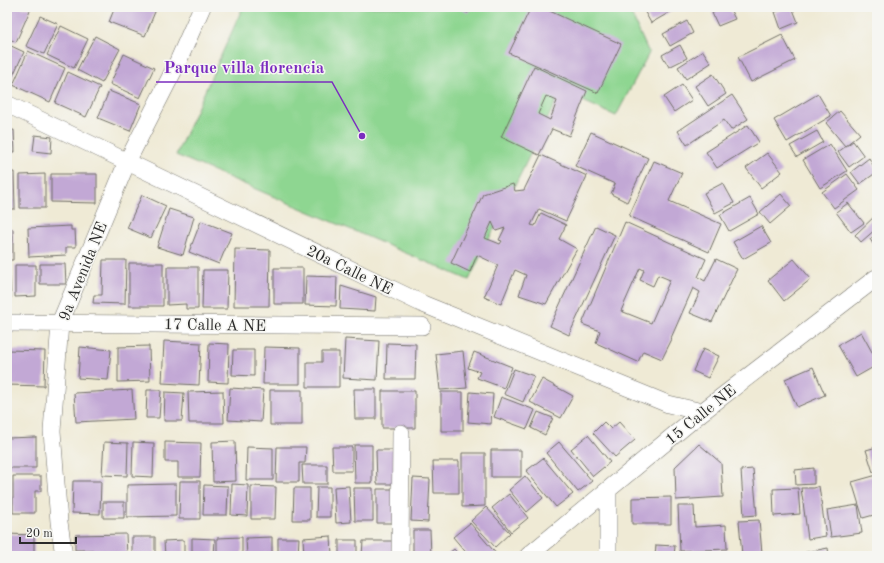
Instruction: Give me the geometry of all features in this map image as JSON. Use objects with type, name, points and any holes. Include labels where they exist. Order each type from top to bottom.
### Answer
[{"type":"street","name":"9a Avenida NE","points":[[64,556],[59,522],[52,431],[60,323],[127,162],[176,66],[202,7]]},
{"type":"street","name":"20a Calle NE","points":[[7,104],[423,304],[668,404],[702,412]]},
{"type":"street","name":"15 Calle NE","points":[[528,556],[608,492],[702,412],[876,278]]},
{"type":"street","name":"17 Calle A NE","points":[[7,323],[422,326]]},
{"type":"street","points":[[400,556],[401,433]]},
{"type":"street","points":[[608,492],[608,556]]},
{"type":"green space","points":[[243,7],[628,7],[649,53],[616,116],[561,91],[469,280],[176,155]]},
{"type":"building","points":[[7,7],[31,8],[16,42],[7,38]]},
{"type":"building","points":[[115,7],[157,7],[145,36],[109,22]]},
{"type":"building","points":[[455,7],[471,7],[468,13]]},
{"type":"building","points":[[531,7],[541,7],[621,44],[598,93],[509,53]]},
{"type":"building","points":[[642,7],[679,7],[651,23]]},
{"type":"building","points":[[729,7],[735,19],[718,26],[712,13]]},
{"type":"building","points":[[792,7],[798,22],[781,29],[775,12]]},
{"type":"building","points":[[40,16],[58,24],[44,54],[26,46]]},
{"type":"building","points":[[687,21],[693,33],[670,46],[663,34]]},
{"type":"building","points":[[61,26],[88,39],[74,68],[47,55]]},
{"type":"building","points":[[782,35],[795,60],[751,82],[738,57]]},
{"type":"building","points":[[95,36],[120,49],[102,83],[77,70]]},
{"type":"building","points":[[7,44],[24,52],[9,84],[7,83]]},
{"type":"building","points":[[680,45],[687,58],[669,67],[662,55]]},
{"type":"building","points":[[28,51],[65,68],[50,102],[13,85]]},
{"type":"building","points":[[703,51],[711,63],[686,79],[678,67]]},
{"type":"building","points":[[124,54],[154,68],[140,98],[110,84]]},
{"type":"building","points":[[534,66],[587,91],[569,136],[552,129],[539,155],[501,137]],"holes":[[[546,96],[557,101],[550,120],[538,114]]]},
{"type":"building","points":[[68,72],[100,87],[86,117],[55,103]]},
{"type":"building","points":[[713,74],[726,94],[708,106],[695,86]]},
{"type":"building","points":[[682,85],[692,100],[674,112],[664,97]]},
{"type":"building","points":[[109,91],[141,104],[130,131],[98,118]]},
{"type":"building","points":[[818,94],[831,116],[787,142],[774,120]]},
{"type":"building","points":[[732,95],[748,119],[731,130],[724,120],[687,145],[678,131]]},
{"type":"building","points":[[840,111],[860,134],[845,146],[826,123]]},
{"type":"building","points":[[748,125],[759,142],[717,168],[706,152]]},
{"type":"building","points":[[14,130],[15,152],[7,152],[7,131]]},
{"type":"building","points":[[817,131],[823,142],[797,157],[790,146]]},
{"type":"building","points":[[591,132],[648,158],[627,202],[611,194],[615,184],[575,166]]},
{"type":"building","points":[[35,135],[52,137],[51,153],[33,151]]},
{"type":"building","points":[[853,141],[864,156],[849,167],[838,152]]},
{"type":"building","points":[[830,144],[847,171],[820,188],[803,160]]},
{"type":"building","points":[[767,153],[782,172],[761,188],[746,168]]},
{"type":"building","points":[[541,155],[587,176],[566,221],[539,209],[531,225],[535,226],[541,213],[566,225],[559,239],[577,249],[546,304],[519,295],[526,275],[515,270],[501,304],[484,297],[498,265],[477,255],[470,272],[451,263],[483,194],[513,184],[515,191],[524,190]],"holes":[[[492,222],[496,231],[505,228],[499,240],[502,241],[500,244],[485,238]]]},
{"type":"building","points":[[869,158],[877,172],[860,184],[851,172]]},
{"type":"building","points":[[654,161],[682,173],[669,201],[721,224],[709,252],[629,216]]},
{"type":"building","points":[[7,172],[14,172],[15,209],[7,209]]},
{"type":"building","points":[[45,174],[45,208],[20,208],[20,175]]},
{"type":"building","points":[[51,174],[97,174],[97,203],[51,202]]},
{"type":"building","points":[[847,174],[859,190],[834,208],[822,192]]},
{"type":"building","points":[[723,183],[734,203],[715,213],[704,193]]},
{"type":"building","points":[[781,194],[791,206],[770,224],[760,212]]},
{"type":"building","points":[[142,195],[166,206],[151,238],[127,228]]},
{"type":"building","points":[[750,198],[759,214],[729,231],[720,215]]},
{"type":"building","points":[[848,203],[864,223],[851,232],[836,212]]},
{"type":"building","points":[[169,209],[194,217],[183,255],[157,247]]},
{"type":"building","points":[[877,214],[877,228],[861,242],[855,235]]},
{"type":"building","points":[[201,221],[232,233],[219,264],[189,252]]},
{"type":"building","points":[[625,222],[706,259],[698,277],[705,281],[716,259],[737,269],[712,322],[690,313],[700,292],[693,288],[662,359],[643,351],[638,362],[596,343],[600,331],[582,324]],"holes":[[[640,268],[644,270],[640,280],[653,286],[658,275],[670,280],[651,323],[621,311]]]},
{"type":"building","points":[[71,226],[71,230],[75,230],[76,247],[66,247],[66,255],[29,257],[28,228]]},
{"type":"building","points":[[596,226],[615,235],[569,335],[550,326]]},
{"type":"building","points":[[761,226],[771,243],[743,259],[733,242]]},
{"type":"building","points":[[7,229],[13,229],[13,260],[7,260]]},
{"type":"building","points":[[877,234],[877,250],[870,239]]},
{"type":"building","points":[[235,249],[270,250],[269,306],[234,306]]},
{"type":"building","points":[[794,259],[811,279],[784,301],[768,280]]},
{"type":"building","points":[[103,260],[126,260],[125,304],[93,303],[94,295],[102,295]]},
{"type":"building","points":[[129,263],[163,263],[163,306],[129,306]]},
{"type":"building","points":[[40,264],[65,264],[66,284],[40,284]]},
{"type":"building","points":[[15,265],[36,265],[36,296],[15,297]]},
{"type":"building","points":[[167,267],[198,267],[198,309],[186,309],[186,304],[167,305]]},
{"type":"building","points":[[7,268],[9,268],[11,298],[7,298]]},
{"type":"building","points":[[274,268],[303,268],[303,304],[274,304]]},
{"type":"building","points":[[203,270],[228,270],[227,309],[202,309]]},
{"type":"building","points":[[306,276],[337,277],[336,306],[305,305]]},
{"type":"building","points":[[341,286],[376,297],[375,311],[340,309]]},
{"type":"building","points":[[861,332],[877,361],[877,365],[856,377],[838,345]]},
{"type":"building","points":[[345,339],[379,341],[377,380],[343,378]]},
{"type":"building","points":[[164,341],[201,343],[199,385],[162,383]]},
{"type":"building","points":[[209,343],[229,344],[228,383],[208,382]]},
{"type":"building","points":[[387,343],[416,344],[415,379],[386,379]]},
{"type":"building","points":[[149,346],[150,381],[118,382],[118,347]]},
{"type":"building","points":[[80,347],[111,350],[108,380],[78,378]]},
{"type":"building","points":[[264,347],[300,348],[300,384],[263,384]]},
{"type":"building","points":[[703,349],[719,356],[708,378],[693,371]]},
{"type":"building","points":[[7,350],[45,351],[44,386],[7,385]]},
{"type":"building","points":[[233,350],[254,350],[254,376],[232,375]]},
{"type":"building","points":[[463,351],[467,388],[440,390],[436,354]]},
{"type":"building","points":[[322,352],[339,352],[339,387],[307,387],[307,362],[322,362]]},
{"type":"building","points":[[474,352],[512,367],[504,388],[477,378],[480,372],[468,368]]},
{"type":"building","points":[[813,367],[825,395],[797,407],[785,379]]},
{"type":"building","points":[[514,369],[534,376],[523,402],[504,394]]},
{"type":"building","points":[[542,379],[573,396],[561,418],[530,402]]},
{"type":"building","points":[[230,388],[263,390],[261,422],[228,420]]},
{"type":"building","points":[[354,389],[376,389],[376,419],[355,419]]},
{"type":"building","points":[[132,390],[134,419],[76,422],[74,393]]},
{"type":"building","points":[[147,390],[161,390],[159,418],[146,418]]},
{"type":"building","points":[[270,390],[302,390],[302,425],[270,425]]},
{"type":"building","points":[[223,391],[224,423],[189,423],[188,392]]},
{"type":"building","points":[[382,391],[415,391],[415,428],[382,428]]},
{"type":"building","points":[[165,392],[184,393],[182,421],[164,421]]},
{"type":"building","points":[[441,392],[463,392],[463,431],[441,431]]},
{"type":"building","points":[[470,392],[493,394],[491,424],[468,422]]},
{"type":"building","points":[[501,397],[535,410],[527,429],[494,417]]},
{"type":"building","points":[[538,412],[553,418],[545,435],[531,428]]},
{"type":"building","points":[[604,422],[611,429],[619,422],[635,440],[615,457],[593,433]]},
{"type":"building","points":[[588,435],[610,462],[593,476],[571,449]]},
{"type":"building","points":[[36,437],[36,468],[7,468],[7,438]]},
{"type":"building","points":[[235,441],[236,481],[213,482],[212,442]]},
{"type":"building","points":[[104,442],[128,443],[127,476],[102,475]]},
{"type":"building","points":[[133,442],[154,443],[153,477],[132,476]]},
{"type":"building","points":[[165,442],[201,443],[200,477],[178,477],[178,462],[165,462]]},
{"type":"building","points":[[559,442],[592,481],[578,492],[546,453]]},
{"type":"building","points":[[699,444],[721,463],[723,497],[676,500],[675,467]]},
{"type":"building","points":[[354,445],[372,445],[372,483],[355,483]]},
{"type":"building","points":[[247,447],[273,448],[273,480],[246,480]]},
{"type":"building","points":[[277,447],[306,447],[305,463],[299,463],[299,482],[276,482]]},
{"type":"building","points":[[332,447],[352,447],[352,471],[333,471]]},
{"type":"building","points":[[877,447],[877,471],[873,472],[866,450]]},
{"type":"building","points":[[376,450],[394,450],[394,484],[377,484]]},
{"type":"building","points":[[491,450],[521,450],[521,477],[491,477]]},
{"type":"building","points":[[462,453],[485,453],[485,506],[462,507]]},
{"type":"building","points":[[543,458],[573,494],[556,507],[526,471]]},
{"type":"building","points":[[433,461],[459,461],[459,493],[434,493]]},
{"type":"building","points":[[302,465],[327,465],[327,484],[303,484]]},
{"type":"building","points":[[814,468],[814,484],[796,485],[795,470]]},
{"type":"building","points":[[753,469],[757,515],[744,516],[741,470]]},
{"type":"building","points":[[877,475],[877,514],[863,518],[852,482]]},
{"type":"building","points":[[13,476],[41,476],[41,491],[35,491],[35,513],[13,513]]},
{"type":"building","points":[[525,476],[543,498],[527,512],[509,490]]},
{"type":"building","points":[[413,478],[430,479],[428,522],[411,521]]},
{"type":"building","points":[[73,481],[101,481],[100,514],[72,513]]},
{"type":"building","points":[[180,481],[200,481],[200,519],[179,519]]},
{"type":"building","points":[[176,484],[176,516],[127,517],[127,485]]},
{"type":"building","points":[[232,484],[248,485],[247,516],[231,515]]},
{"type":"building","points":[[204,485],[228,486],[227,515],[203,515]]},
{"type":"building","points":[[251,486],[276,487],[275,519],[251,519]]},
{"type":"building","points":[[349,486],[351,522],[336,523],[334,487]]},
{"type":"building","points":[[819,486],[826,536],[808,539],[801,488],[814,488]]},
{"type":"building","points":[[317,487],[330,487],[330,517],[316,517]]},
{"type":"building","points":[[294,488],[310,488],[310,520],[293,520]]},
{"type":"building","points":[[354,488],[373,488],[373,521],[355,521]]},
{"type":"building","points":[[798,488],[800,514],[774,516],[773,489]]},
{"type":"building","points":[[377,489],[395,489],[395,523],[377,523]]},
{"type":"building","points":[[509,494],[528,518],[511,532],[492,508]]},
{"type":"building","points":[[671,497],[671,524],[632,524],[632,498]]},
{"type":"building","points":[[103,502],[124,502],[124,518],[103,518]]},
{"type":"building","points":[[858,505],[862,533],[831,537],[827,510]]},
{"type":"building","points":[[678,506],[694,506],[695,527],[726,525],[727,549],[680,551]]},
{"type":"building","points":[[486,507],[510,533],[495,547],[471,521]]},
{"type":"building","points":[[759,520],[762,553],[742,555],[739,521]]},
{"type":"building","points":[[470,523],[498,556],[469,556],[453,537]]},
{"type":"building","points":[[413,530],[430,530],[431,556],[413,556]]},
{"type":"building","points":[[7,534],[34,535],[34,556],[7,556]]},
{"type":"building","points":[[126,534],[127,556],[93,556],[93,550],[75,550],[75,535]]},
{"type":"building","points":[[331,536],[332,556],[304,556],[303,538]]},
{"type":"building","points":[[132,537],[155,537],[155,556],[132,556]]},
{"type":"building","points":[[242,537],[242,556],[217,556],[217,538]]},
{"type":"building","points":[[272,537],[272,556],[247,556],[246,538]]},
{"type":"building","points":[[192,538],[215,539],[214,556],[192,556]]},
{"type":"building","points":[[278,538],[299,538],[298,556],[278,556]]},
{"type":"building","points":[[184,540],[184,556],[165,556],[164,541]]},
{"type":"building","points":[[339,540],[357,540],[357,556],[339,556]]},
{"type":"building","points":[[363,541],[395,541],[395,556],[362,556]]},
{"type":"building","points":[[656,545],[675,546],[674,556],[655,556]]},
{"type":"building","points":[[828,548],[829,556],[798,556],[797,554]]},
{"type":"building","points":[[454,549],[460,556],[446,556],[449,553]]},
{"type":"place","name":"Parque villa florencia","points":[[362,136]]}]
